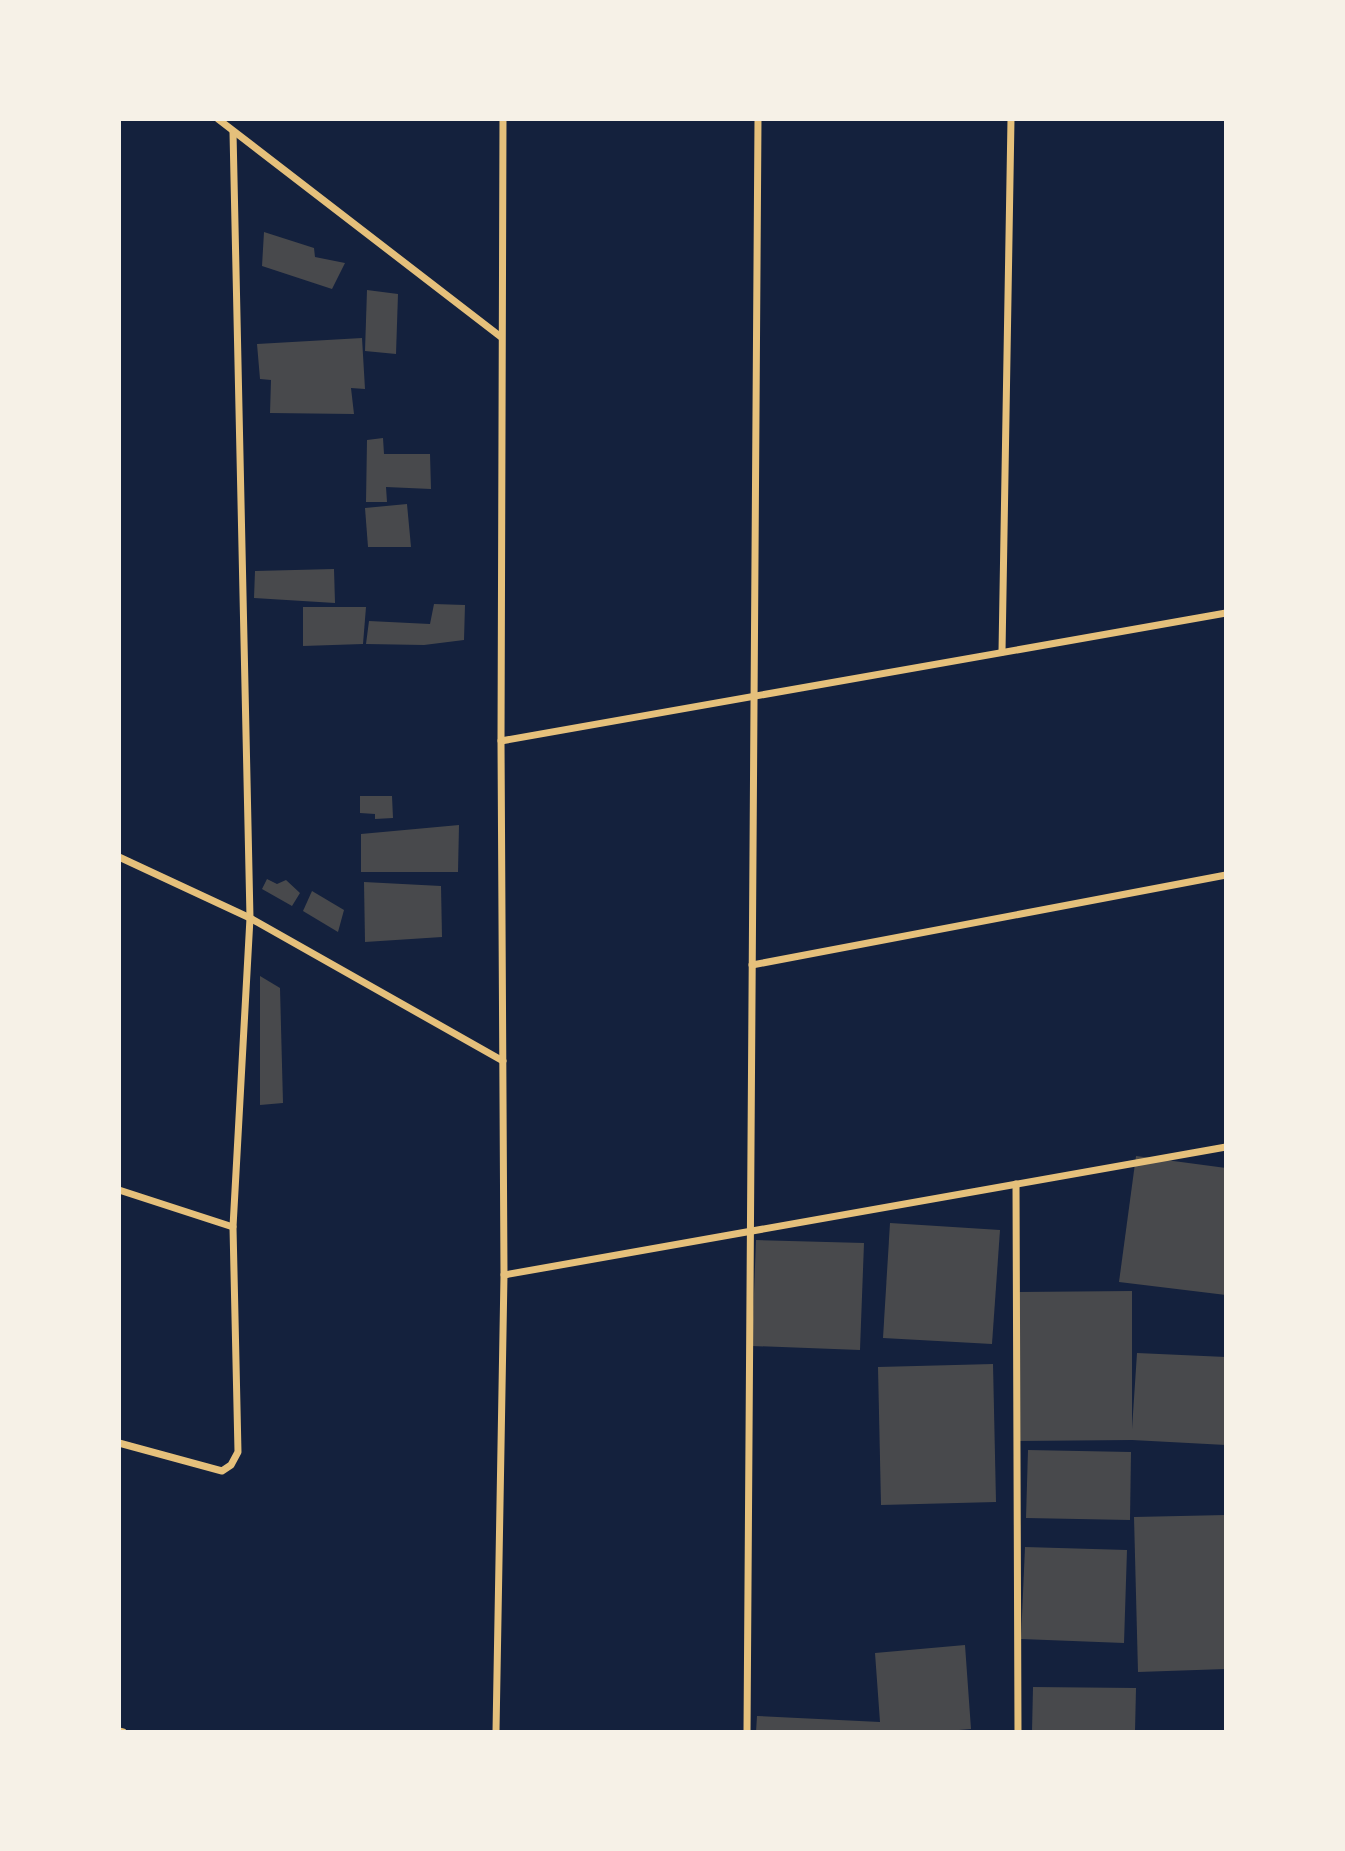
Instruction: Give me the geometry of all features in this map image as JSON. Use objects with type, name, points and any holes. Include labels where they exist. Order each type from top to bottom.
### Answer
[{"type":"street","points":[[218,119],[501,337]]},
{"type":"street","points":[[496,1732],[504,1275],[500,741],[503,119]]},
{"type":"street","points":[[747,1732],[758,119]]},
{"type":"street","points":[[1002,652],[1012,119]]},
{"type":"street","points":[[119,1443],[222,1471],[236,1459],[238,1452],[233,1227],[250,918],[233,132]]},
{"type":"street","points":[[500,741],[1226,612]]},
{"type":"street","points":[[119,857],[250,918],[503,1061]]},
{"type":"street","points":[[752,965],[1226,876]]},
{"type":"street","points":[[504,1275],[1226,1147]]},
{"type":"street","points":[[1016,1184],[1018,1732]]},
{"type":"street","points":[[119,1190],[233,1227]]},
{"type":"building","points":[[264,232],[314,248],[315,257],[345,263],[332,289],[262,266]]},
{"type":"building","points":[[367,290],[398,294],[396,354],[365,351]]},
{"type":"building","points":[[362,338],[365,389],[351,388],[354,414],[270,413],[271,380],[260,379],[257,344]]},
{"type":"building","points":[[383,438],[384,454],[430,454],[431,489],[386,487],[387,502],[366,502],[367,440]]},
{"type":"building","points":[[407,504],[411,547],[368,547],[365,508]]},
{"type":"building","points":[[334,569],[335,603],[254,598],[255,571]]},
{"type":"building","points":[[434,604],[465,605],[464,640],[424,645],[366,644],[369,621],[430,624]]},
{"type":"building","points":[[303,607],[366,607],[363,644],[303,646]]},
{"type":"building","points":[[360,796],[392,796],[393,818],[375,819],[375,814],[360,813]]},
{"type":"building","points":[[459,825],[458,872],[361,872],[361,834]]},
{"type":"building","points":[[267,879],[277,884],[286,880],[300,893],[292,906],[262,889]]},
{"type":"building","points":[[364,882],[441,886],[442,937],[365,942]]},
{"type":"building","points":[[312,891],[344,910],[338,932],[303,911]]},
{"type":"building","points":[[260,976],[280,988],[283,1103],[260,1105]]},
{"type":"building","points":[[1136,1156],[1226,1168],[1226,1295],[1119,1282]]},
{"type":"building","points":[[890,1223],[1000,1230],[992,1344],[883,1338]]},
{"type":"building","points":[[756,1240],[864,1243],[860,1350],[752,1346]]},
{"type":"building","points":[[1132,1291],[1132,1429],[1137,1353],[1226,1357],[1226,1445],[1132,1440],[1019,1441],[1019,1292]]},
{"type":"building","points":[[993,1364],[996,1502],[881,1505],[878,1367]]},
{"type":"building","points":[[1028,1450],[1131,1452],[1130,1520],[1026,1518]]},
{"type":"building","points":[[1226,1515],[1226,1669],[1138,1672],[1134,1517]]},
{"type":"building","points":[[1025,1547],[1127,1550],[1124,1643],[1021,1639]]},
{"type":"building","points":[[965,1645],[971,1729],[935,1732],[756,1732],[757,1716],[880,1722],[875,1653]]},
{"type":"building","points":[[1033,1687],[1136,1688],[1135,1732],[1032,1732]]}]
